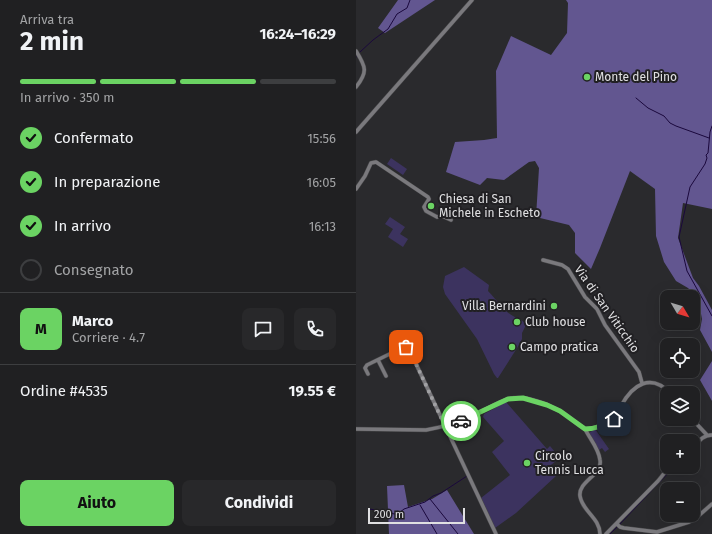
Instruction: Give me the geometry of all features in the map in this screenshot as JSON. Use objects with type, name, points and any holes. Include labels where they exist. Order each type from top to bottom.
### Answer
[{"type":"street","points":[[356,132],[472,0]]},
{"type":"street","points":[[356,51],[365,68],[362,79],[356,87]]},
{"type":"street","points":[[356,189],[365,176],[371,163],[376,162],[428,197],[429,199],[424,207],[426,211],[437,217],[442,216],[452,220]]},
{"type":"street","name":"Via di San Viticchio","points":[[543,260],[562,264],[568,269],[585,297],[597,309],[605,325],[639,372],[642,383]]},
{"type":"street","points":[[368,374],[365,366],[404,347],[409,349],[496,534]]},
{"type":"street","points":[[378,360],[386,376]]},
{"type":"street","points":[[585,429],[590,429],[611,422],[617,416],[631,391],[642,383],[651,383],[662,386]]},
{"type":"street","points":[[356,429],[426,430],[461,421],[508,399],[518,398],[547,405],[560,411],[585,429],[596,448],[601,462],[599,468],[582,487],[580,495],[583,505],[597,522],[600,534]]},
{"type":"street","points":[[699,426],[707,435]]},
{"type":"street","points":[[700,440],[707,435],[712,435]]},
{"type":"street","points":[[606,534],[618,525],[664,474]]},
{"type":"street","points":[[618,525],[648,532],[658,532],[689,522],[712,504]]},
{"type":"shaded area","points":[[398,0],[435,0],[385,33],[378,28]]},
{"type":"shaded area","points":[[566,0],[712,0],[712,209],[683,203],[678,238],[693,278],[712,310],[712,352],[700,330],[702,319],[700,308],[700,290],[690,290],[676,281],[664,262],[656,236],[655,189],[630,171],[591,269],[575,253],[575,233],[569,225],[536,217],[539,168],[535,161],[529,162],[504,180],[487,178],[480,185],[446,172],[455,142],[497,138],[496,71],[511,36],[551,55],[567,33],[568,3]]},
{"type":"shaded area","points":[[391,158],[407,169],[403,175],[387,164]]},
{"type":"shaded area","points":[[390,217],[405,227],[400,234],[408,239],[403,247],[388,237],[393,229],[385,224]]},
{"type":"shaded area","points":[[464,267],[489,285],[488,291],[500,305],[507,312],[526,325],[519,345],[498,378],[494,374],[477,339],[445,294],[443,287],[445,276]]},
{"type":"shaded area","points":[[712,361],[712,401],[700,380]]},
{"type":"shaded area","name":"Circolo Tennis Lucca","points":[[506,402],[547,449],[550,446],[560,458],[547,468],[556,476],[516,513],[495,528],[481,498],[510,475],[492,452],[504,441],[483,417],[484,414]]},
{"type":"shaded area","points":[[595,429],[609,449],[605,452],[602,448],[599,450],[589,433]]},
{"type":"shaded area","points":[[404,485],[408,507],[432,499],[447,490],[474,534],[389,534],[387,486]]},
{"type":"waterway","points":[[360,52],[388,29],[397,14],[407,8],[410,0]]},
{"type":"waterway","points":[[636,98],[648,108],[664,116],[670,123],[709,138]]},
{"type":"waterway","points":[[712,126],[708,153],[706,155],[707,158],[705,164],[690,187],[679,237],[687,271],[712,316]]},
{"type":"waterway","points":[[619,525],[667,474]]},
{"type":"waterway","points":[[369,509],[394,514],[399,513],[404,509],[425,502],[467,476]]},
{"type":"waterway","points":[[468,478],[476,495]]},
{"type":"waterway","points":[[430,499],[458,534]]},
{"type":"waterway","points":[[420,505],[437,534]]},
{"type":"waterway","points":[[610,534],[617,527]]},
{"type":"way so far","points":[[406,347],[409,349],[445,426],[461,421]]},
{"type":"place","name":"Monte del Pino","points":[[587,77]]},
{"type":"place","name":"Chiesa di San Michele in Escheto","points":[[431,206]]},
{"type":"place","name":"Villa Bernardini","points":[[554,306]]},
{"type":"place","name":"Club house","points":[[517,322]]},
{"type":"place","name":"Campo pratica","points":[[512,347]]},
{"type":"place","name":"Circolo Tennis Lucca","points":[[527,463]]},
{"type":"route","points":[[461,421],[512,398],[523,398],[547,405],[560,411],[585,429],[590,429],[611,422],[614,419]]}]
